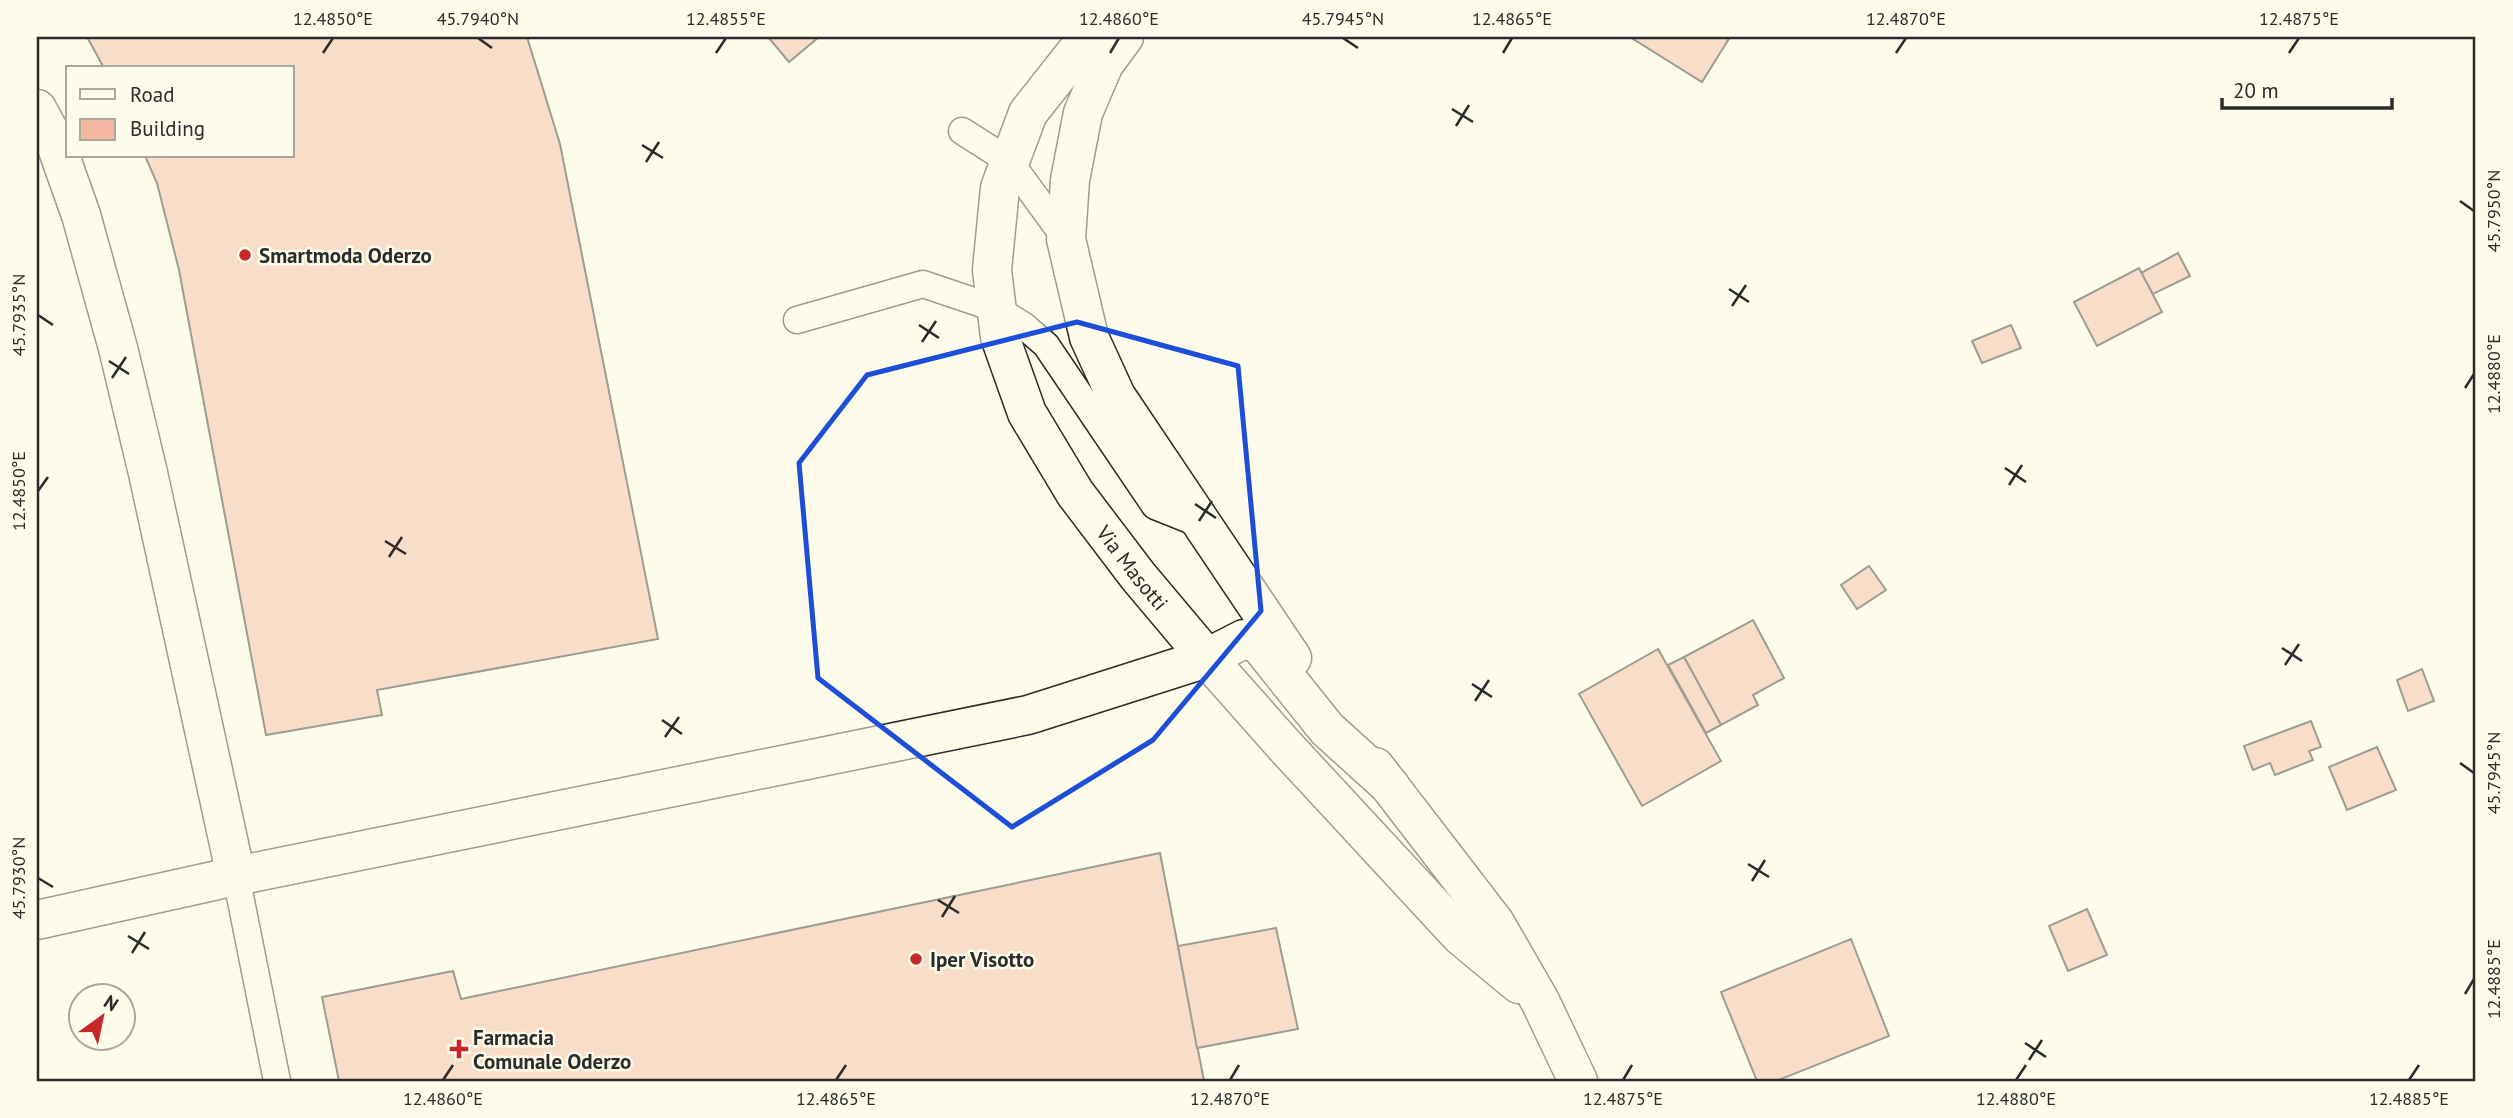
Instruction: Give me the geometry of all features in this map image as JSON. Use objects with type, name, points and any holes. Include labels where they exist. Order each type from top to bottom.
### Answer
[{"type":"street","name":"Via Masotti","points":[[1091,37],[1028,113],[1000,188],[992,270],[1000,337],[1027,413],[1074,494],[1207,658],[1461,936],[1540,1001]]},
{"type":"street","name":"Via Masotti","points":[[1124,37],[1104,64],[1083,113],[1070,180],[1066,239],[1089,337],[1115,396],[1276,637],[1495,923],[1540,1001],[1578,1081]]},
{"type":"street","points":[[37,109],[55,142],[81,215],[118,348],[236,876]]},
{"type":"street","points":[[37,920],[236,876],[1028,715],[1207,658],[1244,639],[1259,644],[1326,729],[1390,786]]},
{"type":"lane","points":[[962,131],[1009,161],[1066,239]]},
{"type":"lane","points":[[797,320],[923,284],[997,309],[1024,326],[1046,345],[1155,506],[1200,524]]},
{"type":"lane","points":[[236,876],[277,1081]]},
{"type":"highlighted area","points":[[1077,322],[1238,366],[1261,611],[1153,740],[1012,827],[818,678],[799,463],[867,375]]},
{"type":"building","points":[[87,37],[527,37],[560,144],[658,639],[377,690],[382,715],[266,735],[179,270],[157,183],[146,158],[294,158],[294,66],[103,66]]},
{"type":"building","points":[[768,37],[819,37],[789,62]]},
{"type":"building","points":[[1630,37],[1730,37],[1702,82]]},
{"type":"building","points":[[2178,253],[2190,276],[2153,294],[2141,273]]},
{"type":"building","points":[[2139,268],[2162,312],[2097,346],[2074,302]]},
{"type":"building","points":[[2011,325],[2021,348],[1982,363],[1972,341]]},
{"type":"building","points":[[1869,566],[1886,590],[1857,609],[1841,585]]},
{"type":"building","points":[[1753,620],[1784,678],[1753,695],[1758,705],[1721,725],[1684,657]]},
{"type":"building","points":[[1658,649],[1721,761],[1642,806],[1579,694]]},
{"type":"building","points":[[1684,657],[1721,725],[1706,733],[1668,665]]},
{"type":"building","points":[[2422,669],[2434,701],[2408,711],[2397,680]]},
{"type":"building","points":[[2311,721],[2321,747],[2309,751],[2313,760],[2275,775],[2270,763],[2253,770],[2244,746]]},
{"type":"building","points":[[2377,747],[2396,790],[2347,810],[2329,767]]},
{"type":"building","name":"Iper Visotto","points":[[1160,853],[1204,1081],[339,1081],[322,997],[453,971],[461,999]]},
{"type":"building","points":[[2087,909],[2107,955],[2068,971],[2049,926]]},
{"type":"building","points":[[1276,928],[1298,1029],[1197,1048],[1178,946]]},
{"type":"building","points":[[1851,939],[1889,1036],[1776,1081],[1757,1081],[1721,992]]},
{"type":"place","name":"Smartmoda Oderzo","points":[[245,255]]},
{"type":"place","name":"Iper Visotto","points":[[916,959]]},
{"type":"place","name":"Farmacia Comunale Oderzo","points":[[459,1049]]}]
